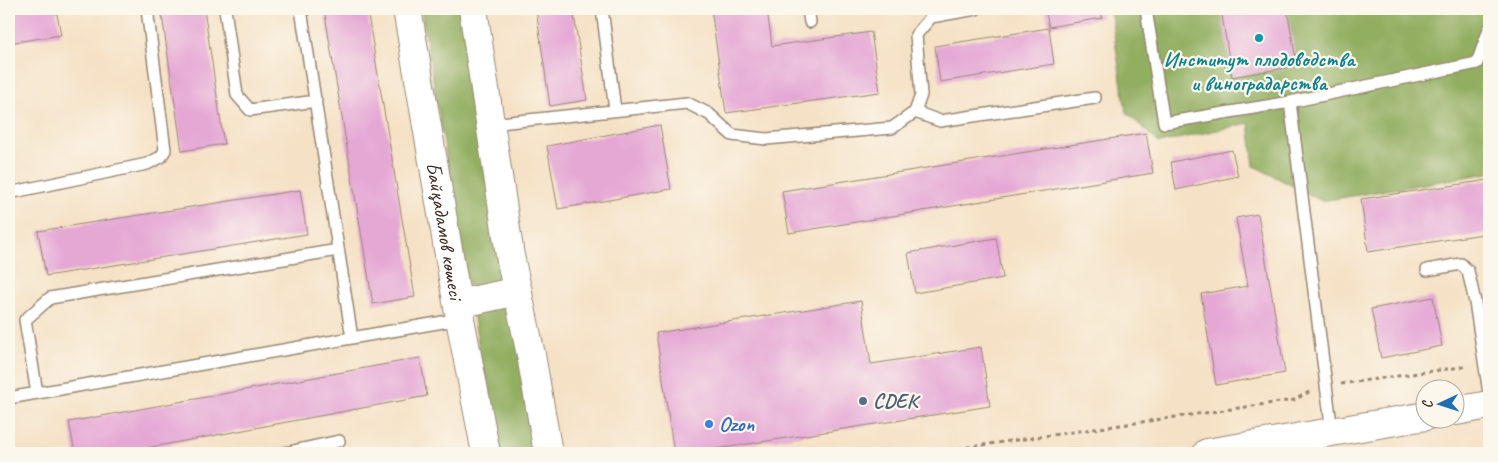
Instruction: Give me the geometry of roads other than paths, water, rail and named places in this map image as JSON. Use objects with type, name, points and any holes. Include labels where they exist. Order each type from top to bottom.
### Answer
[{"type":"street","name":"Байқадамов көшесі","points":[[407,9],[459,312],[486,453]]},
{"type":"street","points":[[473,9],[510,256],[548,453]]},
{"type":"street","points":[[459,312],[518,291]]},
{"type":"street","points":[[1466,409],[1489,406]]},
{"type":"street","points":[[1207,453],[1334,442],[1416,419]]},
{"type":"lane","points":[[9,193],[147,164],[161,157],[165,150],[147,9]]},
{"type":"lane","points":[[225,9],[237,95],[250,110],[316,101]]},
{"type":"lane","points":[[301,9],[352,338]]},
{"type":"lane","points":[[602,9],[616,110]]},
{"type":"lane","points":[[808,9],[810,22]]},
{"type":"lane","points":[[490,124],[687,104],[709,114],[732,135],[766,139],[892,128],[915,112],[921,95],[916,35],[931,17],[976,9]]},
{"type":"lane","points":[[1146,9],[1164,123],[1290,102],[1477,63],[1489,29]]},
{"type":"lane","points":[[915,112],[940,120],[1096,98]]},
{"type":"lane","points":[[1290,102],[1334,442]]},
{"type":"lane","points":[[37,394],[25,320],[50,298],[338,250]]},
{"type":"lane","points":[[1427,270],[1461,264],[1468,271],[1475,302],[1489,393]]},
{"type":"lane","points":[[9,398],[352,338],[459,312]]},
{"type":"lane","points":[[284,453],[339,441]]},
{"type":"place","name":"Институт плодоводства и виноградарства","points":[[1259,38]]},
{"type":"place","name":"CDEK","points":[[863,401]]},
{"type":"place","name":"Ozon","points":[[709,424]]}]
